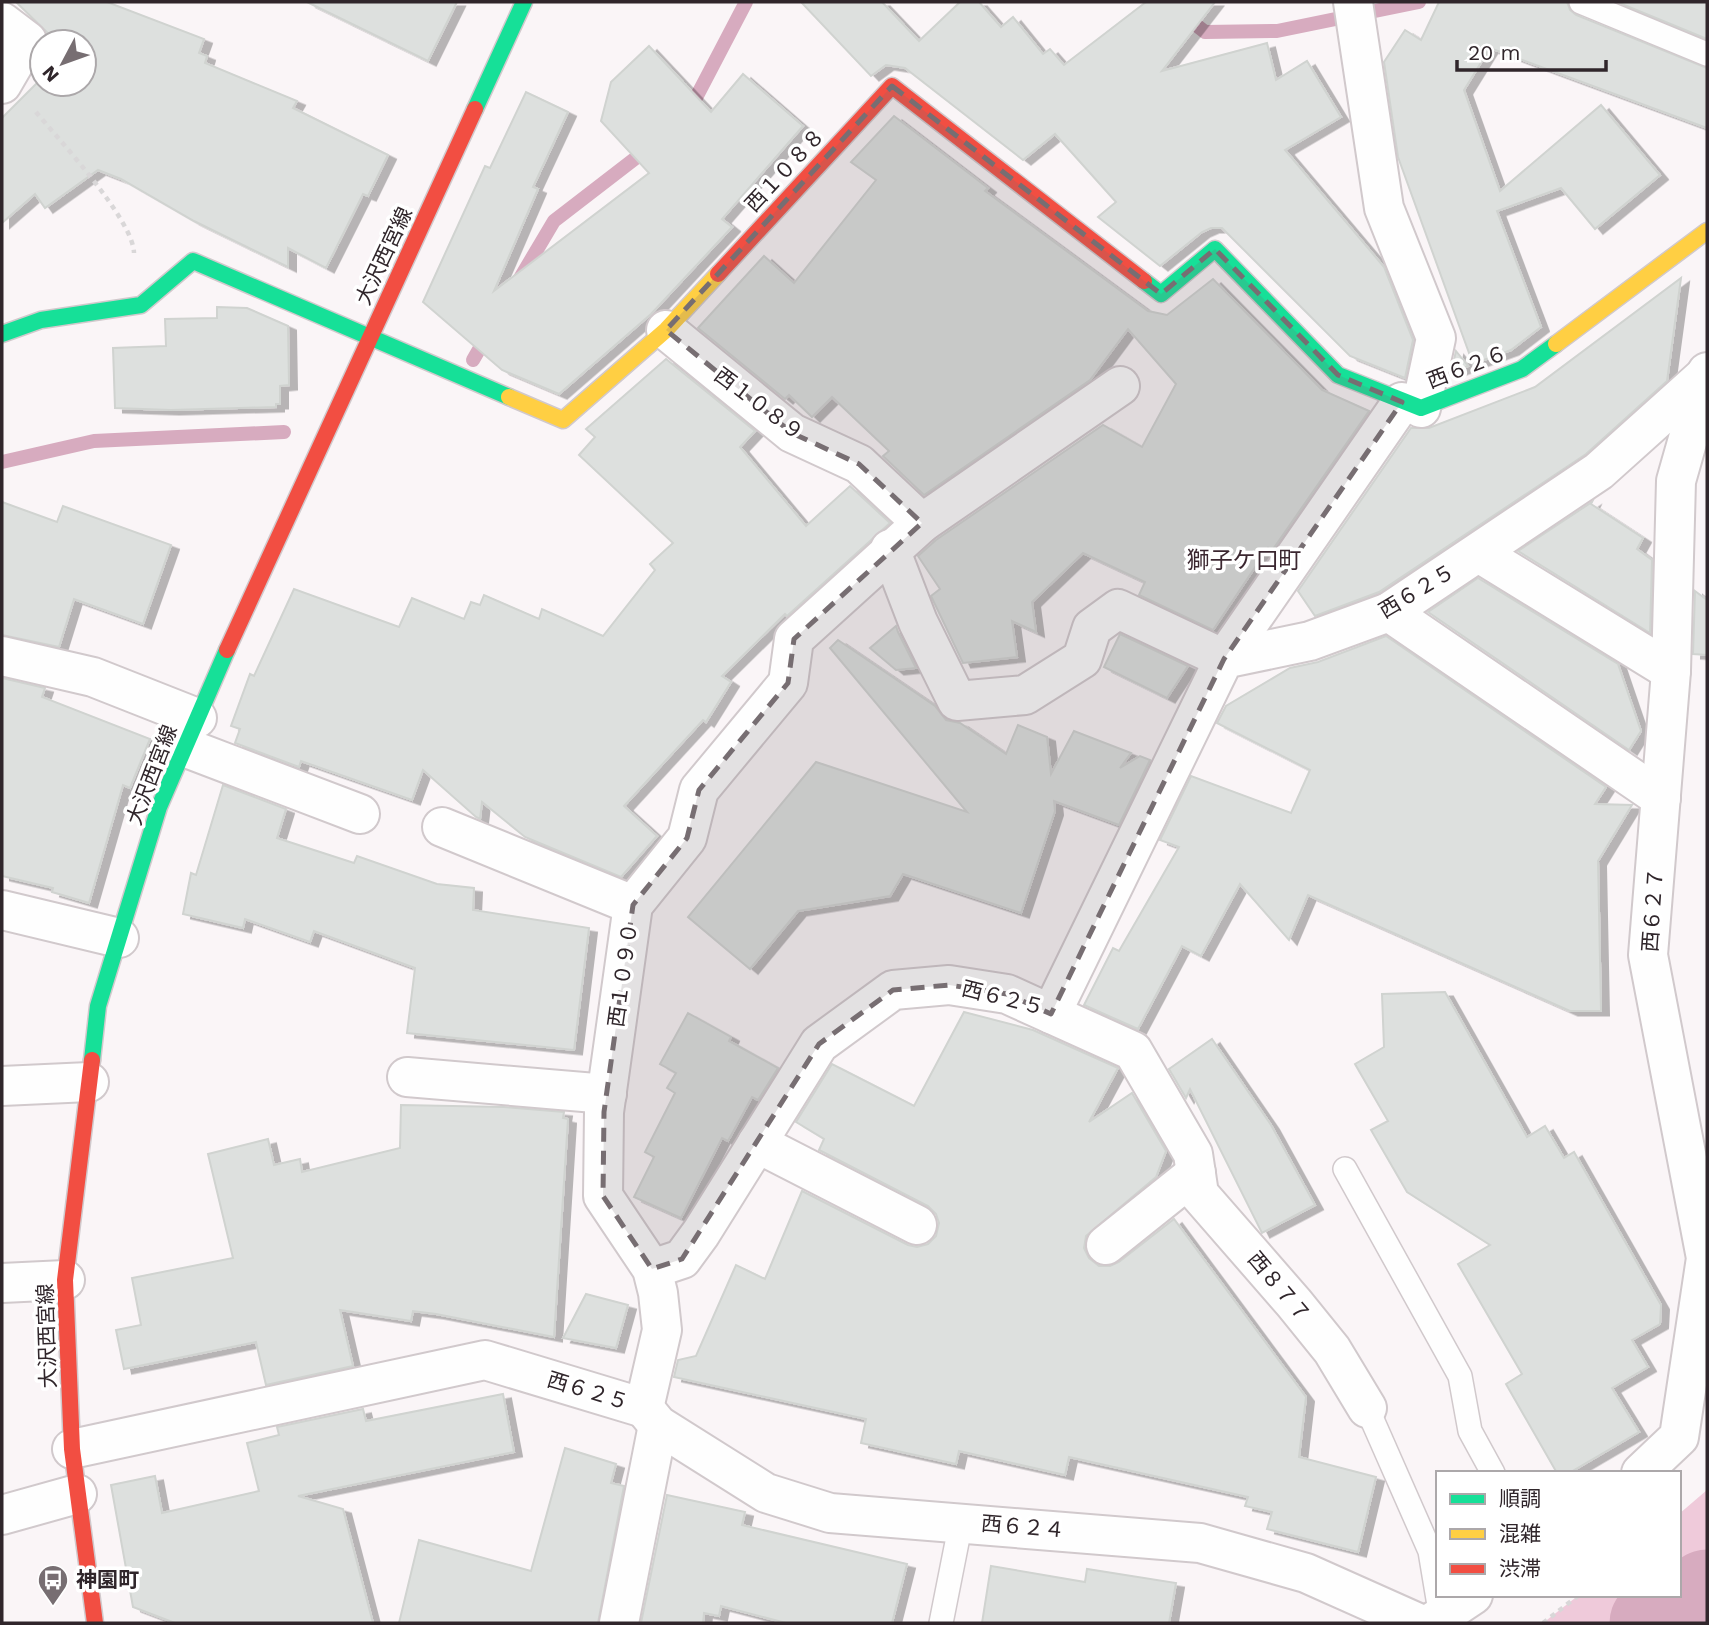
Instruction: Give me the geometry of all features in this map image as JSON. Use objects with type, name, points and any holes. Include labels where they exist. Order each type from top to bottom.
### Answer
[{"type":"street","name":"大沢西宮線","points":[[95,1623],[72,1449],[65,1280],[98,1006],[159,807],[190,732],[524,2]]},
{"type":"street","points":[[890,549],[918,622],[957,701],[1025,695],[1082,659],[1092,628],[1118,608],[1224,659],[1412,405],[1436,338],[1384,208],[1356,17]]},
{"type":"street","points":[[2,22],[27,41],[4,80]]},
{"type":"street","name":"西１０８８","points":[[370,337],[563,420],[666,330],[891,86],[1161,294],[1215,250]]},
{"type":"street","name":"西６２６","points":[[1215,250],[1338,375],[1412,405],[1522,369],[1707,231]]},
{"type":"street","points":[[2,334],[41,320],[141,305],[193,261],[370,337]]},
{"type":"street","name":"西１０８９","points":[[666,330],[792,433],[859,464],[922,523]]},
{"type":"street","name":"西６２５","points":[[72,1449],[485,1360],[651,1417],[662,1330],[652,1269],[681,1259],[820,1044],[893,990],[949,985],[1007,994],[1051,1014],[1224,659],[1310,641],[1389,612],[1599,471],[1707,372]]},
{"type":"street","name":"西６２７","points":[[1643,1471],[1679,1437],[1706,1258],[1648,955],[1671,671],[1676,481],[1707,372]]},
{"type":"street","name":"西１０９０","points":[[652,1269],[603,1196],[607,1094],[633,905],[687,838],[699,790],[788,683],[794,639],[890,549],[922,523],[1120,386]]},
{"type":"street","points":[[1479,553],[1671,671]]},
{"type":"street","points":[[1389,612],[1661,798]]},
{"type":"street","points":[[2,656],[93,677],[190,732],[360,814]]},
{"type":"street","points":[[442,827],[633,905]]},
{"type":"street","points":[[2,911],[119,938]]},
{"type":"street","name":"西８７７","points":[[1051,1014],[1133,1051],[1193,1154],[1199,1194],[1332,1350],[1367,1408]]},
{"type":"street","points":[[407,1077],[607,1094]]},
{"type":"street","points":[[2,1086],[89,1082]]},
{"type":"street","points":[[757,1143],[917,1225]]},
{"type":"street","points":[[1106,1245],[1196,1173]]},
{"type":"street","points":[[2,1283],[65,1280]]},
{"type":"street","points":[[619,1623],[651,1417]]},
{"type":"street","name":"西６２４","points":[[651,1417],[766,1493],[831,1513],[1200,1542],[1306,1573],[1430,1621]]},
{"type":"street","points":[[2,1516],[77,1494]]},
{"type":"street","points":[[1430,1621],[1470,1597]]},
{"type":"lane","points":[[1581,2],[1707,54]]},
{"type":"lane","points":[[1345,1168],[1460,1376],[1470,1431],[1492,1471]]},
{"type":"lane","name":"西８７７","points":[[1367,1408],[1430,1551],[1430,1621]]},
{"type":"lane","points":[[942,1623],[961,1522]]},
{"type":"path","points":[[4,80],[87,172],[134,249],[131,276],[120,307]]},
{"type":"path","points":[[1543,1623],[1576,1597]]},
{"type":"highlighted area","points":[[892,86],[1161,294],[1215,249],[1338,375],[1402,402],[1224,659],[1051,1014],[1007,994],[949,985],[893,990],[819,1044],[682,1259],[652,1269],[603,1196],[604,1112],[633,905],[687,838],[699,790],[788,683],[794,639],[922,523],[859,464],[792,433],[666,330]]},
{"type":"shaded area","points":[[1707,1490],[1707,1623],[1543,1623],[1576,1597],[1681,1597],[1681,1512]]},
{"type":"building","points":[[16,2],[107,2],[204,39],[199,53],[207,56],[205,63],[297,101],[293,108],[388,155],[368,196],[363,194],[326,268],[288,248],[288,267],[194,221],[121,179],[98,170],[45,208],[35,194],[2,223],[2,118],[28,92],[28,98],[98,98],[98,28],[43,28]]},
{"type":"building","points":[[307,2],[457,2],[428,61]]},
{"type":"building","points":[[801,2],[882,2],[919,41],[960,2],[979,2],[1001,27],[1013,17],[1043,54],[1050,49],[1064,65],[1146,2],[1215,2],[1162,71],[1267,43],[1276,80],[1307,61],[1341,117],[1285,150],[1384,267],[1413,340],[1405,378],[1350,356],[1222,228],[1211,228],[1202,232],[1160,266],[1098,217],[1116,202],[1055,134],[1023,160],[905,68],[886,65],[871,76]]},
{"type":"building","points":[[1439,2],[1567,2],[1576,15],[1707,68],[1707,128],[1490,48],[1464,90],[1500,191],[1601,105],[1660,175],[1595,229],[1561,188],[1497,211],[1541,327],[1511,350],[1473,364],[1398,157],[1384,62],[1405,30],[1421,40]]},
{"type":"building","points":[[1617,2],[1707,2],[1707,39]]},
{"type":"building","points":[[649,46],[711,112],[743,74],[803,126],[722,219],[732,227],[651,314],[559,394],[502,370],[423,302],[485,166],[490,168],[526,92],[568,112],[533,187],[538,189],[494,291],[649,173],[601,121],[611,82]]},
{"type":"building","points":[[894,116],[988,188],[985,191],[1148,311],[1167,315],[1213,279],[1322,390],[1369,411],[1271,552],[1268,548],[1213,630],[1139,595],[1145,582],[1083,553],[1032,602],[1036,632],[1012,621],[1017,657],[963,663],[931,596],[940,589],[918,556],[936,540],[1103,425],[1142,447],[1176,384],[1128,329],[1090,380],[924,495],[883,456],[889,451],[832,397],[812,417],[789,395],[785,399],[698,328],[764,256],[794,283],[876,180],[851,162]]},
{"type":"building","points":[[1681,278],[1667,381],[1586,454],[1379,592],[1315,616],[1298,591],[1411,428],[1429,428],[1535,387]]},
{"type":"building","points":[[217,307],[247,308],[288,326],[289,385],[280,386],[280,404],[276,404],[276,407],[171,410],[115,408],[113,348],[166,346],[165,319],[217,318]]},
{"type":"building","points":[[1456,351],[1468,366],[1451,373]]},
{"type":"building","points":[[666,359],[755,431],[740,447],[806,526],[850,486],[890,523],[787,616],[785,614],[722,676],[731,682],[706,722],[703,720],[624,806],[657,836],[621,877],[525,837],[482,802],[480,819],[476,817],[423,770],[412,800],[301,761],[299,767],[235,743],[240,729],[231,726],[250,674],[254,676],[294,589],[399,627],[412,598],[464,619],[471,602],[480,605],[484,595],[539,619],[542,609],[603,636],[655,570],[650,564],[673,543],[579,455],[595,437],[586,429]]},
{"type":"building","points":[[2,502],[57,522],[63,506],[171,545],[143,624],[74,599],[59,647],[2,635]]},
{"type":"building","points":[[1592,502],[1591,504],[1643,538],[1637,549],[1652,560],[1650,633],[1518,551]]},
{"type":"building","points":[[1478,578],[1618,664],[1641,731],[1629,750],[1428,612]]},
{"type":"building","points":[[1695,591],[1707,600],[1707,655],[1693,654]]},
{"type":"building","points":[[896,626],[916,668],[896,670],[870,648]]},
{"type":"building","points":[[1120,634],[1188,666],[1167,698],[1104,667]]},
{"type":"building","points":[[1386,636],[1606,787],[1595,804],[1632,805],[1598,861],[1601,1011],[1570,1011],[1308,895],[1289,940],[1240,884],[1201,956],[1182,946],[1138,1029],[1084,1005],[1113,948],[1119,951],[1179,847],[1160,840],[1191,776],[1291,813],[1310,770],[1217,723],[1226,706],[1290,668],[1318,662]]},
{"type":"building","points":[[838,640],[935,706],[946,720],[960,723],[1006,754],[1018,725],[1047,737],[1051,774],[1074,731],[1131,753],[1120,768],[1140,756],[1150,760],[1119,825],[1054,801],[1055,811],[1021,913],[903,874],[890,896],[798,911],[750,969],[688,917],[816,762],[967,812],[830,648]]},
{"type":"building","points":[[2,678],[45,688],[42,697],[150,739],[130,788],[123,785],[89,903],[52,892],[53,888],[2,876]]},
{"type":"building","points":[[223,785],[286,809],[277,838],[354,863],[357,856],[437,884],[474,888],[473,910],[589,928],[574,1050],[407,1033],[415,968],[314,931],[310,942],[245,919],[243,928],[183,914],[191,873],[196,875]]},
{"type":"building","points":[[1445,992],[1527,1137],[1545,1126],[1564,1158],[1574,1152],[1661,1305],[1660,1324],[1632,1340],[1648,1367],[1612,1388],[1639,1432],[1572,1471],[1556,1471],[1506,1384],[1522,1374],[1458,1264],[1490,1245],[1407,1192],[1371,1130],[1388,1121],[1355,1064],[1384,1047],[1382,994]]},
{"type":"building","points":[[964,1012],[1033,1030],[1118,1068],[1089,1122],[1132,1093],[1166,1151],[1156,1177],[1086,1236],[1084,1248],[1089,1258],[1099,1266],[1110,1266],[1119,1262],[1174,1219],[1306,1397],[1299,1457],[1376,1477],[1358,1552],[1267,1529],[1272,1512],[1245,1506],[1248,1497],[1069,1457],[1065,1475],[959,1451],[956,1464],[861,1443],[866,1419],[674,1377],[678,1360],[696,1356],[736,1265],[765,1279],[802,1191],[908,1245],[917,1247],[928,1244],[936,1236],[939,1223],[936,1214],[928,1206],[819,1150],[824,1139],[796,1122],[832,1064],[914,1106]]},
{"type":"building","points":[[688,1013],[731,1037],[729,1041],[778,1068],[758,1100],[752,1097],[728,1141],[722,1138],[681,1218],[634,1197],[654,1157],[645,1152],[675,1093],[667,1088],[676,1073],[660,1064]]},
{"type":"building","points":[[1212,1039],[1271,1125],[1315,1205],[1262,1233],[1190,1089],[1186,1098],[1169,1069]]},
{"type":"building","points":[[401,1105],[504,1107],[564,1112],[563,1118],[568,1119],[554,1337],[413,1311],[411,1321],[340,1310],[353,1366],[266,1385],[256,1342],[124,1369],[116,1330],[141,1325],[132,1278],[233,1258],[208,1154],[268,1139],[274,1165],[300,1159],[302,1172],[400,1148]]},
{"type":"building","points":[[586,1294],[628,1305],[616,1348],[563,1338]]},
{"type":"building","points":[[503,1394],[514,1452],[298,1496],[343,1509],[373,1623],[175,1623],[133,1607],[111,1485],[155,1476],[162,1513],[259,1491],[247,1443],[279,1435],[277,1427],[363,1409],[366,1421]]},
{"type":"building","points":[[565,1448],[616,1464],[611,1483],[624,1486],[598,1623],[399,1623],[419,1540],[531,1571]]},
{"type":"building","points":[[667,1495],[745,1512],[742,1525],[907,1564],[892,1623],[786,1623],[721,1606],[719,1616],[704,1613],[703,1623],[641,1623]]},
{"type":"building","points":[[991,1566],[1085,1582],[1087,1569],[1176,1583],[1169,1623],[982,1623]]},
{"type":"waterway","points":[[688,113],[746,2]]},
{"type":"waterway","points":[[1167,2],[1205,32],[1277,31],[1419,2]]},
{"type":"waterway","points":[[519,280],[554,221],[650,147]]},
{"type":"waterway","points":[[473,360],[488,334]]},
{"type":"waterway","points":[[2,462],[94,441],[284,432]]},
{"type":"waterway","points":[[1654,1623],[1696,1603],[1707,1594]]},
{"type":"traffic: fast","points":[[475,109],[524,2]]},
{"type":"traffic: fast","points":[[1144,281],[1161,294],[1215,249],[1338,375],[1421,408],[1522,369],[1556,344]]},
{"type":"traffic: fast","points":[[2,334],[41,320],[141,305],[193,261],[509,397]]},
{"type":"traffic: fast","points":[[92,1060],[98,1006],[159,807],[227,650]]},
{"type":"traffic: slow","points":[[1556,344],[1707,231]]},
{"type":"traffic: slow","points":[[509,397],[563,420],[666,330],[718,274]]},
{"type":"traffic: jam","points":[[718,274],[892,86],[1144,281]]},
{"type":"traffic: jam","points":[[227,650],[475,109]]},
{"type":"traffic: jam","points":[[92,1060],[65,1280],[72,1449],[95,1623]]},
{"type":"place","name":"神園町","points":[[53,1607]]},
{"type":"district","name":"獅子ケ口町","points":[[1244,560]]}]
